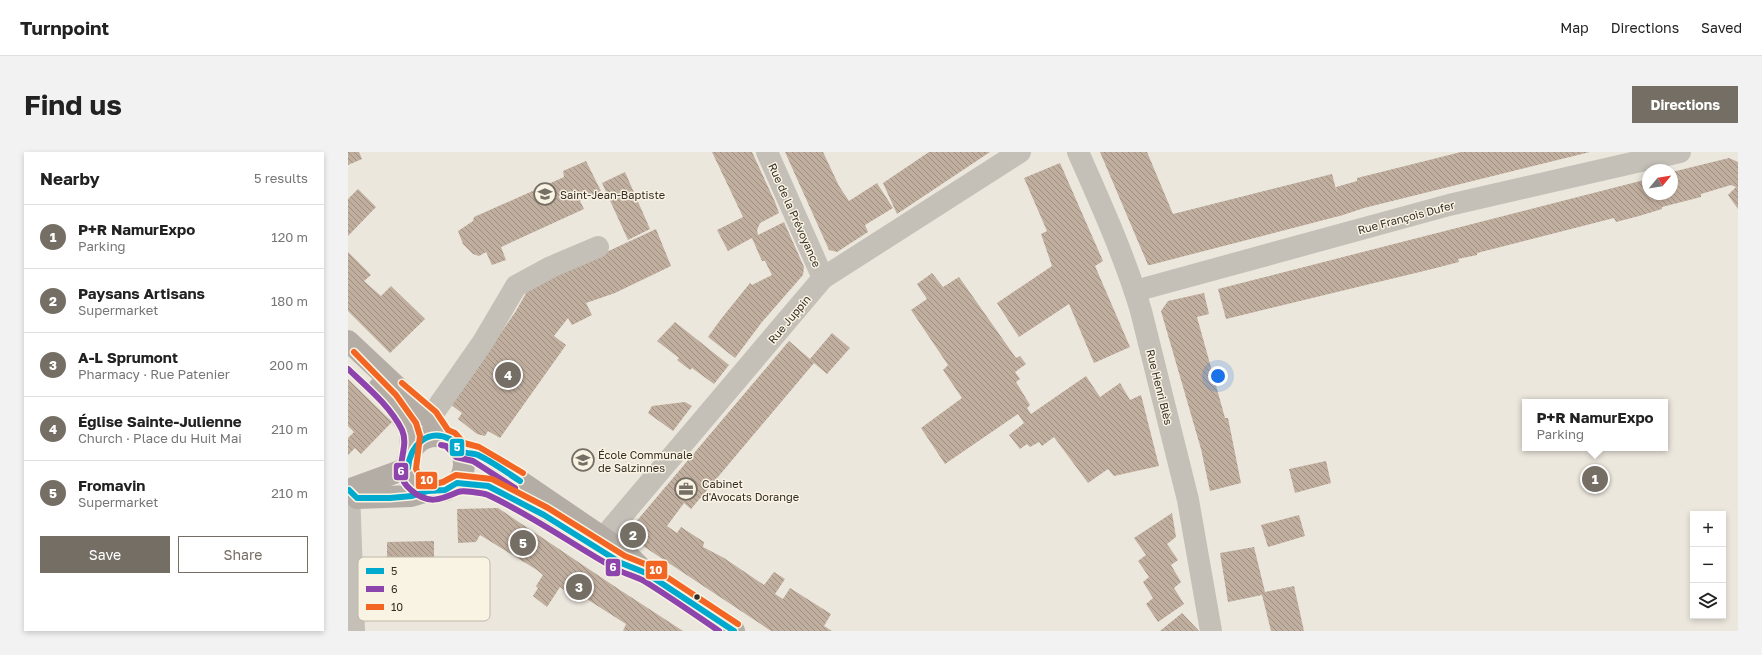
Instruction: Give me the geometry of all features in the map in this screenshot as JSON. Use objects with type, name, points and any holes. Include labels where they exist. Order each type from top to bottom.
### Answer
[{"type":"main road","points":[[348,341],[430,418],[443,436]]},
{"type":"main road","points":[[348,358],[391,400],[410,430],[409,459],[414,482],[428,491]]},
{"type":"main road","points":[[443,436],[450,439],[460,450],[464,459],[462,476],[457,483],[448,489],[439,492],[428,491],[411,496],[357,498],[348,490],[409,459],[417,443],[425,438],[443,436]]},
{"type":"main road","points":[[460,450],[476,454],[496,465],[628,554],[646,573]]},
{"type":"main road","points":[[457,483],[488,486],[544,515],[621,563],[646,573],[734,631]]},
{"type":"street","name":"Rue de la Prévoyance","points":[[767,152],[823,278]]},
{"type":"street","name":"Rue Juppin","points":[[603,538],[823,278],[1020,152]]},
{"type":"street","name":"Rue Henri Blès","points":[[1078,152],[1105,213],[1135,291],[1188,500],[1211,631]]},
{"type":"street","name":"Rue François Dufer","points":[[1135,291],[1449,205],[1680,152]]},
{"type":"street","points":[[430,418],[483,342],[516,286],[551,268],[598,247]]},
{"type":"street","points":[[348,490],[354,631]]},
{"type":"building","points":[[348,152],[359,152],[362,159],[348,165]]},
{"type":"building","points":[[712,152],[752,152],[779,213],[760,223],[757,230],[758,235],[784,222],[804,267],[803,275],[762,322],[735,358],[708,337],[750,283],[752,285],[772,275],[765,261],[762,261],[752,238],[728,251],[717,230],[743,217]]},
{"type":"building","points":[[785,152],[823,152],[839,186],[849,201],[877,183],[893,208],[865,225],[868,232],[837,252],[829,250]]},
{"type":"building","points":[[929,152],[990,152],[897,214],[883,183]]},
{"type":"building","points":[[1100,152],[1147,152],[1173,214],[1332,174],[1337,193],[1336,187],[1357,181],[1357,178],[1461,152],[1590,152],[1364,208],[1343,215],[1148,265]]},
{"type":"building","points":[[1729,158],[1738,162],[1738,209],[1728,195],[1736,187],[1731,185],[1701,194],[1701,197],[1662,207],[1662,209],[1639,216],[1616,222],[1614,218],[1477,253],[1477,255],[1458,259],[1459,262],[1226,319],[1218,289],[1642,181],[1642,200],[1678,200],[1678,171]]},
{"type":"building","points":[[586,161],[601,191],[580,201],[584,209],[501,247],[506,260],[492,265],[486,252],[479,256],[473,254],[463,244],[458,231],[473,221],[474,217],[564,177],[563,171]]},
{"type":"building","points":[[1060,163],[1103,261],[1095,266],[1130,347],[1094,363],[1069,304],[1019,337],[997,303],[1052,266],[1041,234],[1047,231],[1024,178]]},
{"type":"building","points":[[625,172],[650,229],[628,240],[602,183]]},
{"type":"building","points":[[358,189],[376,207],[348,236],[348,199]]},
{"type":"building","points":[[656,229],[671,266],[615,293],[586,303],[592,315],[572,325],[568,318],[554,336],[566,345],[500,438],[488,431],[485,436],[477,434],[458,419],[462,413],[451,405],[516,311],[529,288]]},
{"type":"building","points":[[348,252],[371,275],[364,281],[381,296],[391,286],[425,319],[390,353],[348,311]]},
{"type":"building","points":[[932,273],[943,287],[959,277],[1016,358],[1020,356],[1026,364],[1015,372],[1020,379],[1016,382],[1030,405],[1027,408],[1031,414],[1086,376],[1100,397],[1120,383],[1130,400],[1141,395],[1159,466],[1114,476],[1108,469],[1088,483],[1054,437],[1042,446],[1039,442],[1030,447],[1027,444],[1020,449],[1009,435],[1024,423],[1018,414],[945,464],[921,428],[962,398],[943,370],[948,365],[911,310],[927,299],[917,284]]},
{"type":"building","points":[[1204,293],[1209,314],[1197,317],[1225,418],[1228,418],[1241,483],[1210,491],[1201,449],[1161,311],[1168,301]]},
{"type":"building","points":[[675,322],[729,365],[714,384],[692,368],[690,370],[677,360],[679,358],[657,341]]},
{"type":"building","points":[[832,333],[850,348],[827,374],[814,363],[691,509],[684,503],[667,526],[677,533],[681,527],[704,542],[703,547],[724,558],[764,585],[774,572],[785,579],[775,594],[783,599],[790,588],[831,614],[824,626],[832,631],[771,631],[631,538],[629,530],[789,341],[810,359]]},
{"type":"building","points":[[348,379],[392,422],[361,454],[355,448],[348,455],[348,438],[354,432],[348,426]]},
{"type":"building","points":[[685,402],[692,406],[673,431],[648,413],[652,406]]},
{"type":"building","points":[[1326,461],[1331,483],[1295,493],[1289,469]]},
{"type":"building","points":[[498,508],[683,631],[623,631],[626,624],[582,596],[579,601],[560,587],[547,607],[533,596],[538,588],[536,586],[543,575],[537,570],[480,535],[476,542],[458,543],[457,509]]},
{"type":"building","points":[[1172,513],[1176,537],[1167,544],[1178,560],[1171,565],[1181,582],[1174,588],[1184,604],[1158,622],[1146,604],[1153,598],[1143,582],[1149,577],[1138,561],[1146,555],[1134,538]]},
{"type":"building","points":[[1299,515],[1305,536],[1268,547],[1261,525]]},
{"type":"building","points":[[434,541],[434,557],[387,557],[387,542]]},
{"type":"building","points":[[1254,547],[1265,592],[1294,586],[1304,631],[1271,631],[1262,595],[1228,602],[1220,553]]},
{"type":"building","points":[[1182,613],[1199,631],[1160,631]]},
{"type":"transit line","name":"10","points":[[354,352],[396,395],[416,423],[420,436],[416,469],[421,478],[435,484],[443,482],[456,475],[492,479],[548,508],[625,556],[650,566],[738,624]]},
{"type":"transit line","name":"6","points":[[348,369],[385,405],[402,430],[404,438],[401,468],[402,476],[405,483],[417,495],[434,500],[460,491],[488,495],[537,521],[616,569],[644,581],[719,631]]},
{"type":"transit line","name":"10","points":[[402,383],[436,412],[448,430],[455,433],[464,443],[479,447],[523,473]]},
{"type":"transit line","name":"5","points":[[408,468],[412,453],[421,441],[434,436],[442,436],[450,439],[462,451],[476,454],[484,458],[520,481]]},
{"type":"transit line","name":"6","points":[[441,445],[446,446],[456,457],[473,461],[515,488]]},
{"type":"transit line","name":"5","points":[[349,490],[357,498],[390,498],[412,496],[428,491],[445,490],[457,483],[488,486],[544,515],[621,563],[646,573],[734,631]]},
{"type":"place","name":"Saint-Jean-Baptiste","points":[[545,194]]},
{"type":"place","name":"Église Sainte-Julienne","points":[[508,375]]},
{"type":"place","name":"École Communale de Salzinnes","points":[[583,460]]},
{"type":"place","name":"P+R NamurExpo","points":[[1595,479]]},
{"type":"place","name":"Cabinet d'Avocats Dorange","points":[[686,489]]},
{"type":"place","name":"Paysans Artisans","points":[[633,535]]},
{"type":"place","name":"Fromavin","points":[[523,543]]},
{"type":"place","name":"A-L Sprumont","points":[[579,587]]}]
